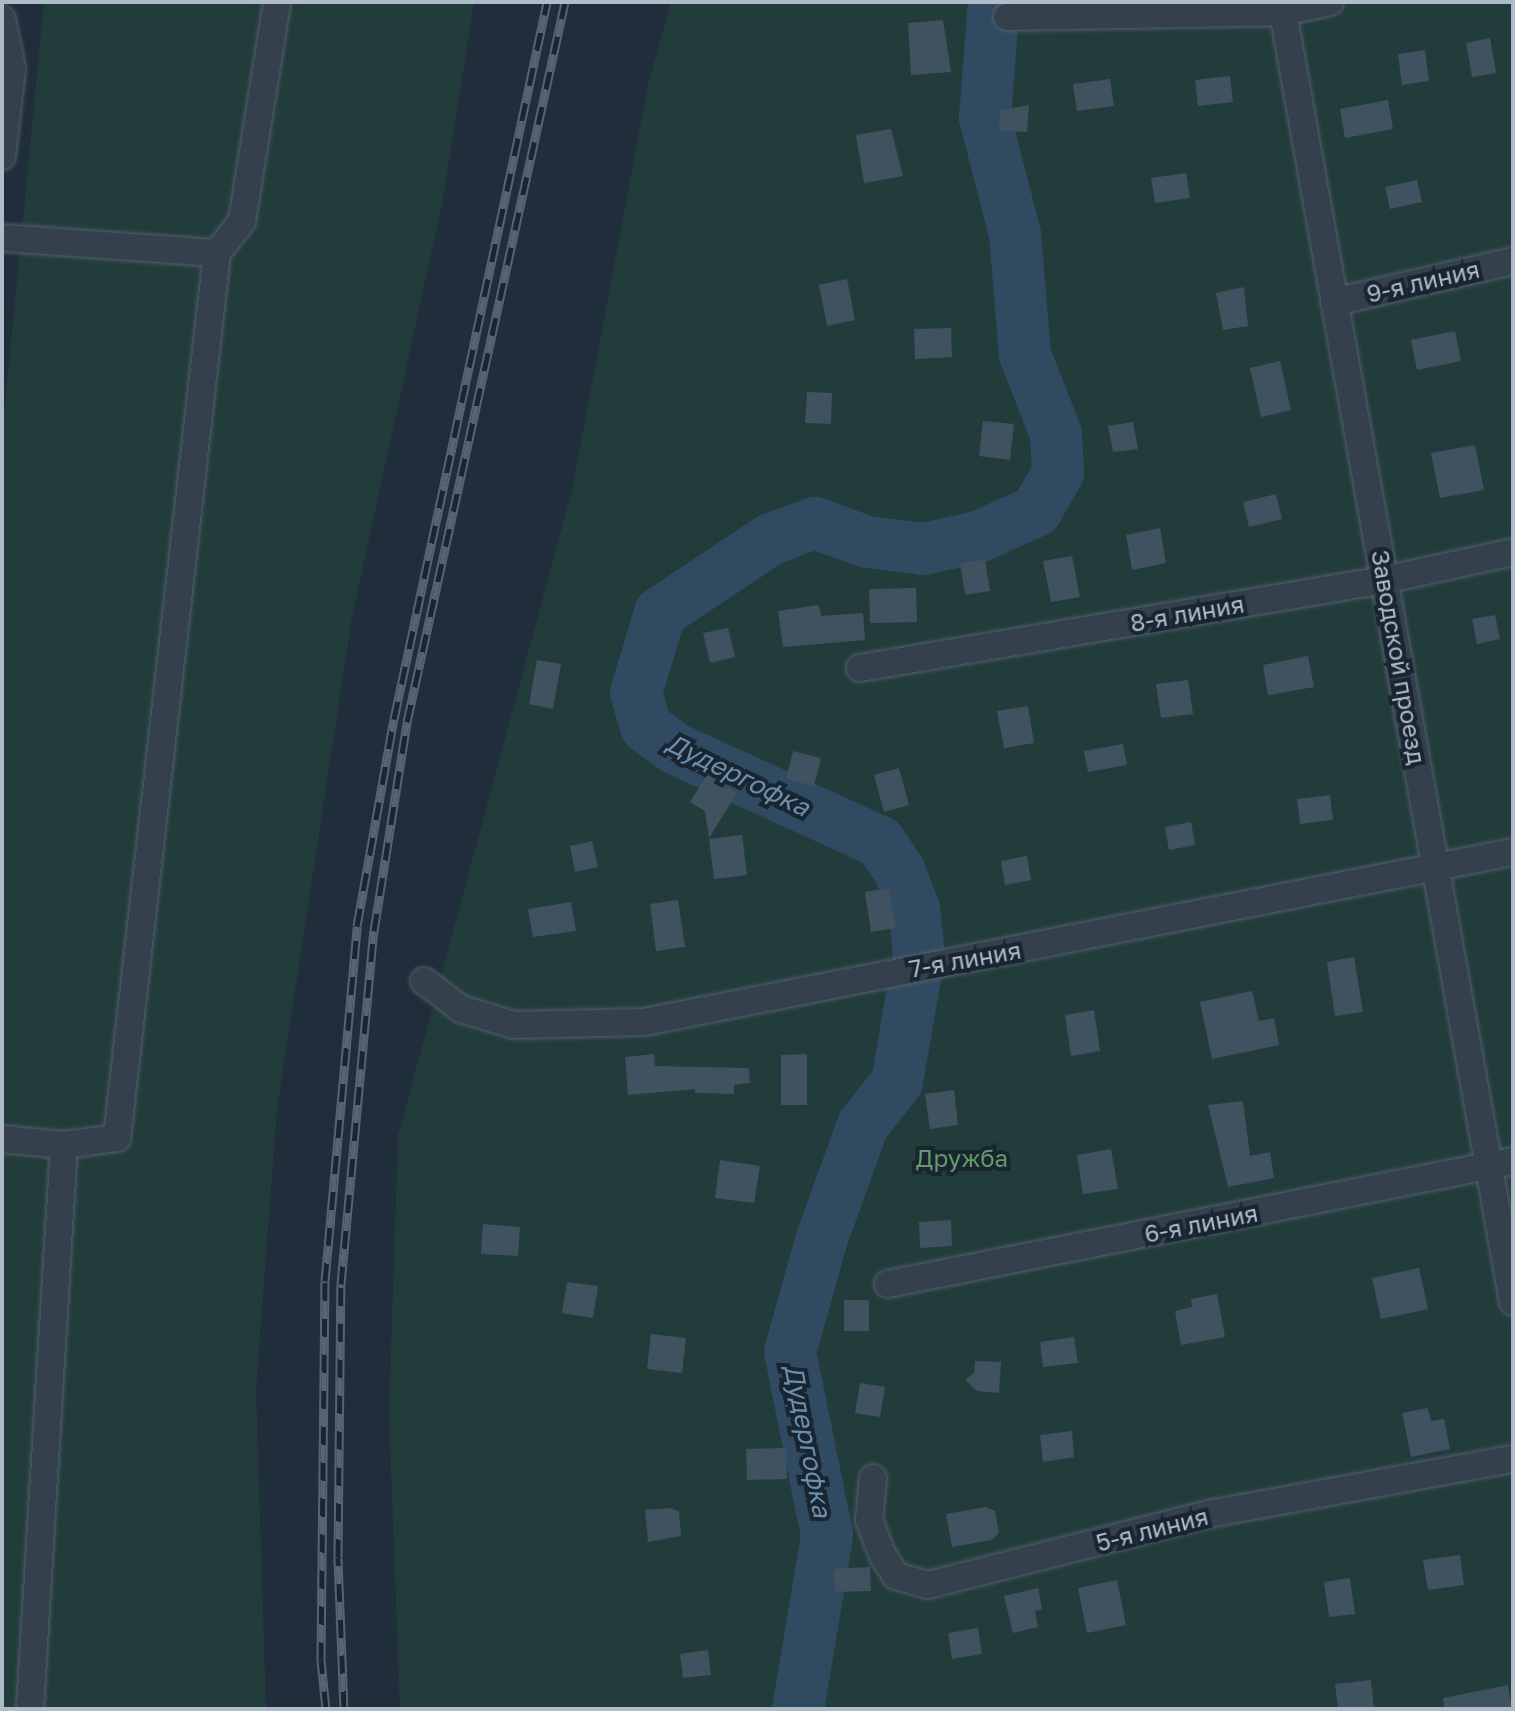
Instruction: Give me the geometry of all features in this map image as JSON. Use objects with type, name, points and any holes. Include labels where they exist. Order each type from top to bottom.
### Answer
[{"type":"street","points":[[2,1139],[64,1145],[117,1138],[217,253],[242,221],[277,2]]},
{"type":"street","points":[[1007,17],[1283,12],[1330,2]]},
{"type":"street","name":"Заводской проезд","points":[[1283,12],[1513,1302]]},
{"type":"street","points":[[2,19],[12,69],[2,156]]},
{"type":"street","points":[[2,238],[217,253]]},
{"type":"street","name":"9-я линия","points":[[1334,302],[1513,261]]},
{"type":"street","name":"8-я линия","points":[[860,668],[1384,580],[1513,552]]},
{"type":"street","name":"7-я линия","points":[[424,981],[461,1009],[514,1025],[644,1022],[890,972],[1438,870],[1513,852]]},
{"type":"street","points":[[30,1709],[64,1145]]},
{"type":"street","name":"6-я линия","points":[[888,1284],[1513,1161]]},
{"type":"street","name":"5-я линия","points":[[873,1478],[869,1520],[882,1554],[896,1576],[928,1585],[1209,1514],[1513,1459]]},
{"type":"green space","points":[[44,2],[474,2],[443,199],[352,617],[277,1109],[256,1389],[266,1709],[2,1709],[2,436]]},
{"type":"green space","name":"Дружба","points":[[671,2],[1513,2],[1513,1709],[400,1709],[389,1415],[398,1136],[572,490],[648,85]]},
{"type":"building","points":[[943,20],[951,72],[911,75],[908,23]]},
{"type":"building","points":[[1490,38],[1496,73],[1472,77],[1466,43]]},
{"type":"building","points":[[1425,50],[1429,81],[1402,85],[1398,54]]},
{"type":"building","points":[[1230,76],[1233,102],[1198,106],[1195,80]]},
{"type":"building","points":[[1110,79],[1114,106],[1077,111],[1073,84]]},
{"type":"building","points":[[1388,100],[1393,129],[1345,138],[1340,109]]},
{"type":"building","points":[[1029,105],[1027,132],[999,131],[1000,110]]},
{"type":"building","points":[[891,129],[903,176],[864,183],[856,135]]},
{"type":"building","points":[[1186,173],[1190,198],[1155,203],[1151,178]]},
{"type":"building","points":[[1417,180],[1422,202],[1390,209],[1385,187]]},
{"type":"building","points":[[847,279],[855,320],[827,326],[819,285]]},
{"type":"building","points":[[1244,287],[1248,326],[1223,330],[1216,293]]},
{"type":"building","points":[[951,328],[952,357],[915,359],[914,329]]},
{"type":"building","points":[[1455,331],[1461,361],[1417,370],[1411,340]]},
{"type":"building","points":[[1280,361],[1291,410],[1261,417],[1250,368]]},
{"type":"building","points":[[807,392],[832,393],[831,424],[805,423]]},
{"type":"building","points":[[983,421],[1014,424],[1010,460],[979,456]]},
{"type":"building","points":[[1133,422],[1138,449],[1113,452],[1108,426]]},
{"type":"building","points":[[1475,445],[1484,490],[1440,498],[1431,453]]},
{"type":"building","points":[[1276,494],[1282,519],[1249,527],[1243,502]]},
{"type":"building","points":[[1160,528],[1166,563],[1132,570],[1126,535]]},
{"type":"building","points":[[1072,556],[1080,597],[1051,602],[1043,561]]},
{"type":"building","points":[[985,560],[990,591],[965,595],[960,563]]},
{"type":"building","points":[[916,588],[917,622],[870,623],[869,589]]},
{"type":"building","points":[[819,605],[821,616],[863,613],[865,640],[783,647],[778,611]]},
{"type":"building","points":[[1495,615],[1500,639],[1477,644],[1472,619]]},
{"type":"building","points":[[728,628],[735,657],[710,663],[703,633]]},
{"type":"building","points":[[1308,656],[1314,687],[1268,695],[1263,665]]},
{"type":"building","points":[[537,660],[561,664],[553,709],[529,704]]},
{"type":"building","points":[[1188,680],[1193,714],[1161,718],[1156,684]]},
{"type":"building","points":[[1028,706],[1034,743],[1004,748],[997,711]]},
{"type":"building","points":[[1123,744],[1127,765],[1088,772],[1084,751]]},
{"type":"building","points":[[793,751],[821,758],[814,786],[786,779]]},
{"type":"building","points":[[899,768],[909,805],[884,812],[874,775]]},
{"type":"building","points":[[707,775],[737,793],[709,838],[705,811],[690,802]]},
{"type":"building","points":[[1330,795],[1333,820],[1300,824],[1297,799]]},
{"type":"building","points":[[1191,822],[1195,845],[1169,850],[1165,827]]},
{"type":"building","points":[[742,835],[747,875],[714,879],[709,839]]},
{"type":"building","points":[[592,841],[598,867],[575,872],[570,846]]},
{"type":"building","points":[[1027,856],[1031,880],[1005,885],[1001,861]]},
{"type":"building","points":[[889,888],[896,928],[871,932],[865,892]]},
{"type":"building","points":[[678,900],[685,947],[656,951],[650,904]]},
{"type":"building","points":[[571,902],[576,931],[533,937],[528,909]]},
{"type":"building","points":[[1354,957],[1363,1012],[1335,1016],[1327,962]]},
{"type":"building","points":[[1252,991],[1259,1021],[1274,1018],[1279,1045],[1212,1059],[1200,1002]]},
{"type":"building","points":[[1094,1010],[1100,1051],[1071,1056],[1065,1015]]},
{"type":"building","points":[[654,1054],[655,1066],[749,1068],[750,1083],[734,1085],[734,1094],[695,1093],[695,1089],[628,1095],[625,1057]]},
{"type":"building","points":[[807,1054],[807,1105],[781,1105],[781,1055]]},
{"type":"building","points":[[954,1090],[958,1125],[930,1129],[925,1094]]},
{"type":"building","points":[[1243,1101],[1250,1156],[1270,1152],[1274,1178],[1228,1187],[1208,1105]]},
{"type":"building","points":[[1111,1149],[1118,1189],[1083,1194],[1077,1155]]},
{"type":"building","points":[[720,1160],[760,1166],[754,1203],[715,1198]]},
{"type":"building","points":[[951,1220],[952,1246],[920,1248],[919,1222]]},
{"type":"building","points":[[483,1224],[520,1227],[518,1256],[481,1254]]},
{"type":"building","points":[[1419,1268],[1428,1309],[1381,1319],[1372,1278]]},
{"type":"building","points":[[567,1282],[598,1286],[593,1318],[562,1313]]},
{"type":"building","points":[[1217,1294],[1225,1337],[1181,1345],[1175,1311],[1192,1307],[1191,1299]]},
{"type":"building","points":[[844,1300],[869,1300],[869,1331],[844,1331]]},
{"type":"building","points":[[651,1334],[686,1338],[682,1373],[647,1369]]},
{"type":"building","points":[[1074,1337],[1078,1363],[1043,1367],[1040,1342]]},
{"type":"building","points":[[975,1361],[1001,1362],[999,1393],[977,1391],[965,1380],[974,1373]]},
{"type":"building","points":[[860,1383],[885,1387],[880,1417],[855,1413]]},
{"type":"building","points":[[1428,1408],[1431,1421],[1444,1419],[1450,1449],[1411,1457],[1402,1413]]},
{"type":"building","points":[[1072,1431],[1074,1457],[1043,1462],[1040,1435]]},
{"type":"building","points":[[786,1448],[787,1479],[747,1480],[746,1449]]},
{"type":"building","points":[[986,1507],[995,1511],[999,1533],[992,1540],[952,1547],[946,1514]]},
{"type":"building","points":[[669,1508],[679,1511],[681,1536],[648,1542],[645,1510]]},
{"type":"building","points":[[1460,1555],[1464,1585],[1428,1590],[1423,1560]]},
{"type":"building","points":[[870,1567],[871,1591],[835,1592],[834,1569]]},
{"type":"building","points":[[1350,1578],[1355,1614],[1329,1617],[1324,1582]]},
{"type":"building","points":[[1117,1580],[1126,1625],[1087,1633],[1078,1588]]},
{"type":"building","points":[[1038,1588],[1042,1609],[1035,1611],[1038,1627],[1013,1633],[1004,1596]]},
{"type":"building","points":[[978,1628],[982,1654],[952,1659],[948,1633]]},
{"type":"building","points":[[708,1650],[711,1675],[683,1678],[680,1654]]},
{"type":"building","points":[[1371,1680],[1374,1709],[1338,1709],[1335,1684]]},
{"type":"building","points":[[1508,1685],[1512,1709],[1444,1709],[1443,1698]]},
{"type":"waterway","name":"Дудергофка","points":[[798,1709],[827,1535],[790,1352],[822,1238],[863,1125],[897,1082],[919,955],[914,909],[899,870],[880,842],[676,749],[646,727],[636,693],[660,613],[771,539],[815,523],[867,542],[923,549],[978,537],[1036,511],[1058,473],[1056,434],[1025,355],[1015,234],[985,118],[994,2]]},
{"type":"railway","points":[[326,1709],[321,1660],[325,1281],[357,926],[394,719],[547,2]]},
{"type":"railway","points":[[344,1709],[338,1557],[341,1284],[374,931],[407,722],[565,2]]}]
